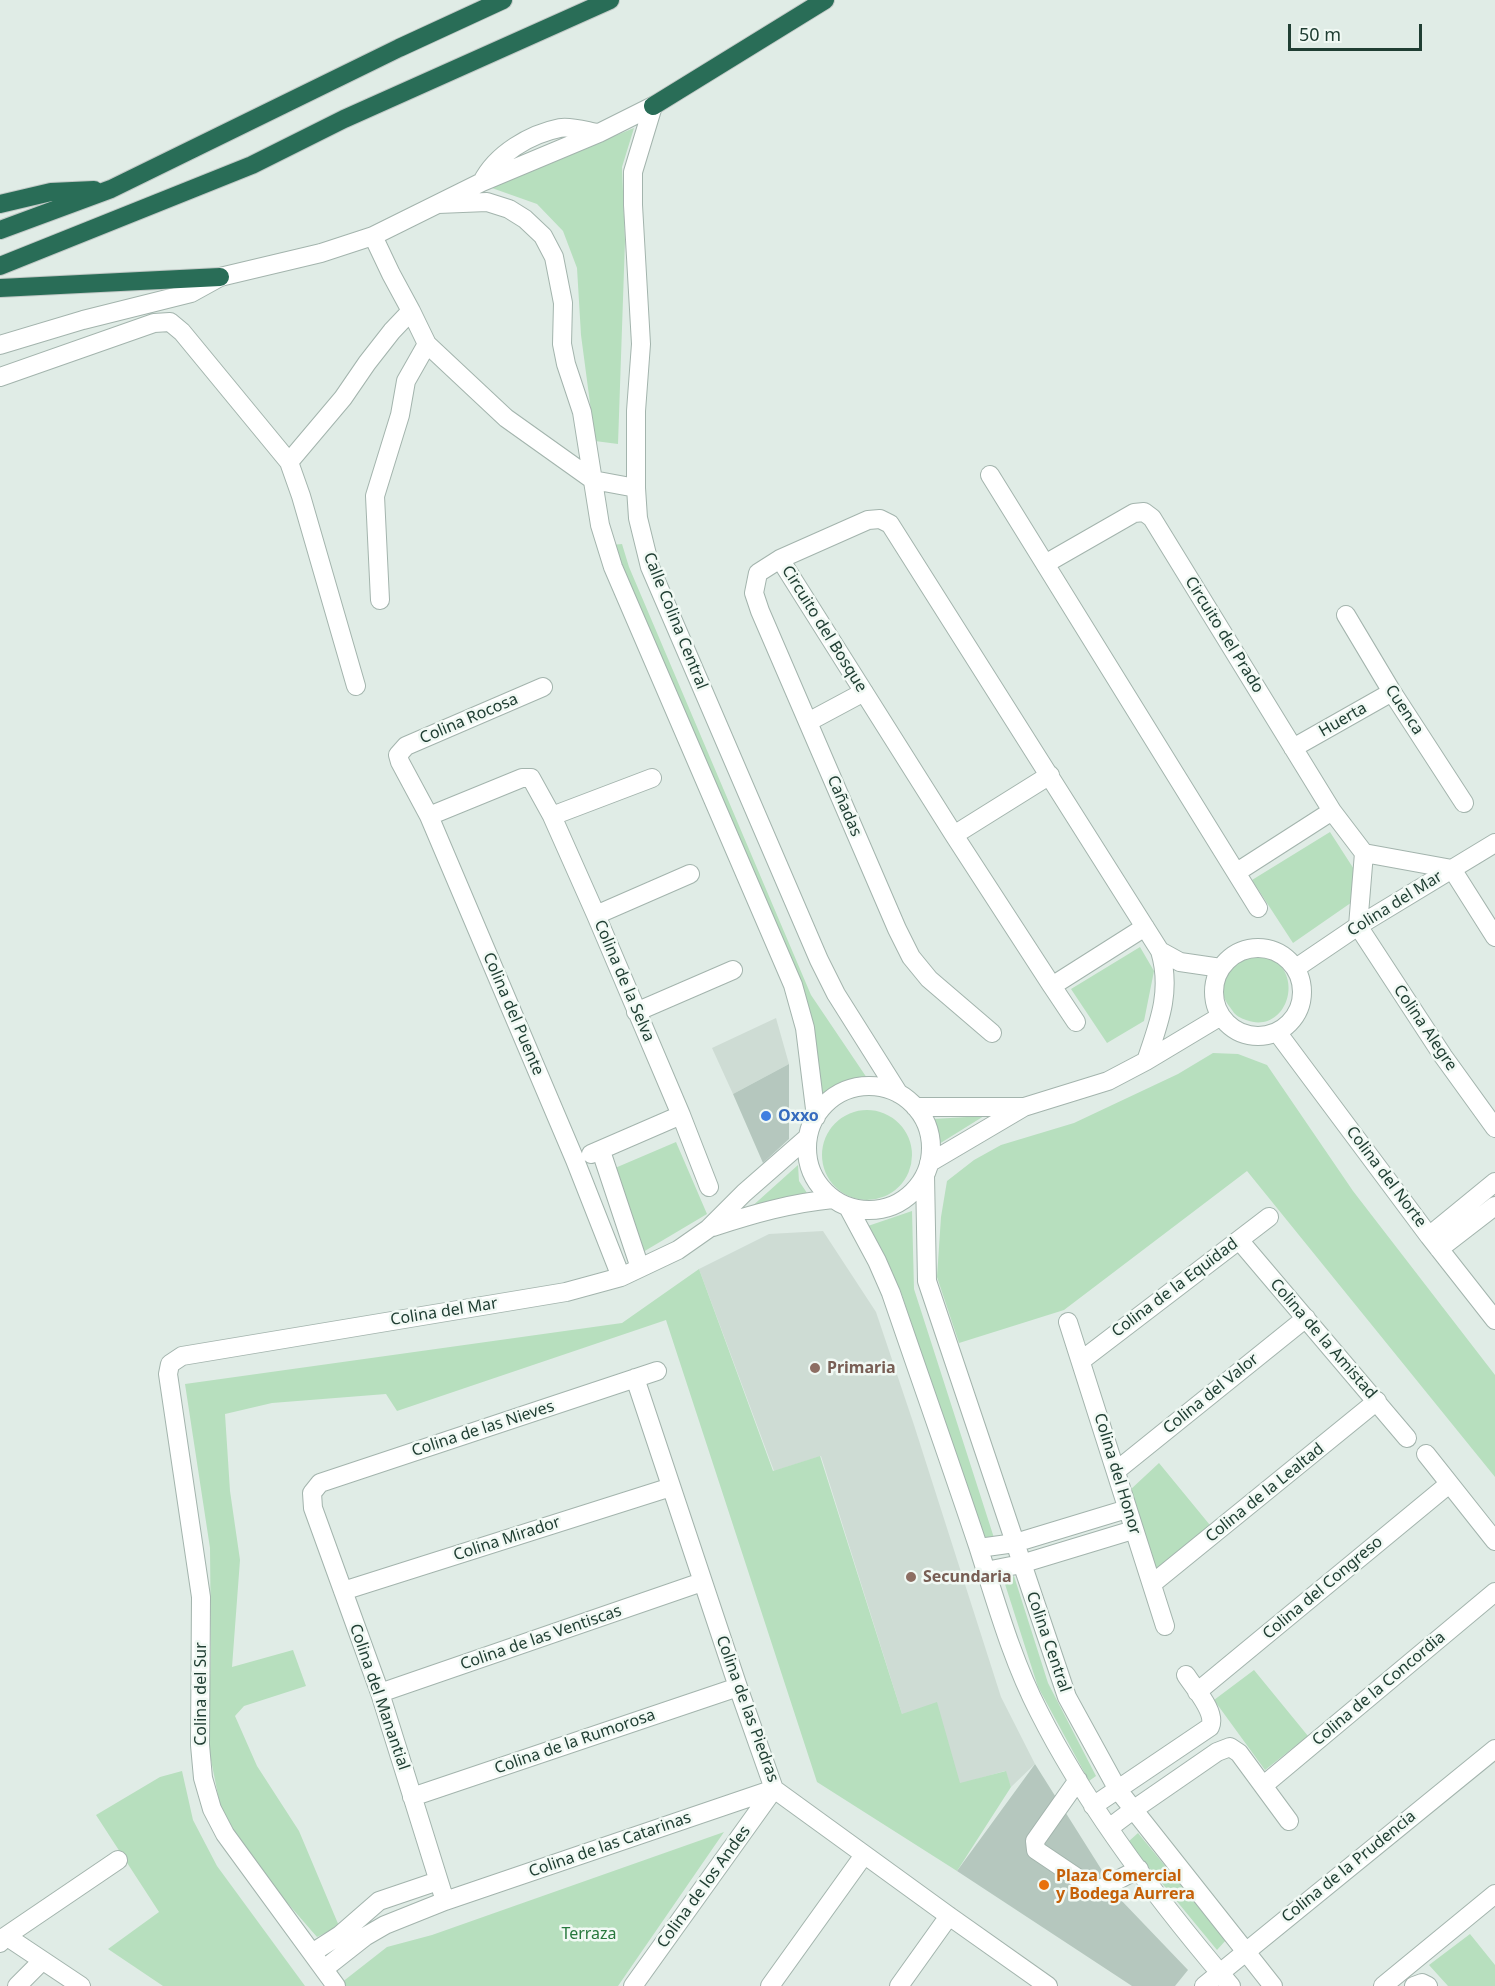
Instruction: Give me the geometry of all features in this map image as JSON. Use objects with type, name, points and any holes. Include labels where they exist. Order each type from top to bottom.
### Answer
[{"type":"highway","points":[[0,230],[111,189],[399,48],[503,0]]},
{"type":"highway","points":[[0,266],[252,165],[344,119],[610,0]]},
{"type":"highway","points":[[653,106],[825,0]]},
{"type":"highway","points":[[0,204],[51,192],[111,189]]},
{"type":"highway","points":[[0,288],[220,277]]},
{"type":"street","points":[[0,345],[83,320],[191,293],[220,277],[321,252],[373,236],[482,182],[599,133],[653,106]]},
{"type":"street","name":"Calle Colina Central","points":[[653,106],[633,172],[641,344],[636,411],[636,488],[638,518],[650,567],[814,949],[836,994],[899,1094]]},
{"type":"street","name":"Calle Colina Central","points":[[438,204],[487,202],[509,209],[525,219],[543,236],[554,256],[563,303],[562,344],[566,364],[582,412],[600,525],[613,567],[793,985],[805,1028],[816,1117]]},
{"type":"street","points":[[373,236],[428,344],[506,418],[593,480],[636,488]]},
{"type":"street","points":[[289,462],[411,311]]},
{"type":"street","points":[[0,377],[154,323],[170,322],[182,332],[289,462],[356,686]]},
{"type":"street","points":[[380,600],[375,496],[400,415],[406,381],[428,344]]},
{"type":"street","points":[[990,475],[1258,908]]},
{"type":"street","name":"Circuito del Prado","points":[[1045,564],[1134,513],[1144,512],[1152,518],[1332,811],[1364,853]]},
{"type":"street","name":"Circuito del Bosque","points":[[1076,1022],[954,835],[780,559],[868,520],[880,519],[890,524],[1160,951],[1166,969],[1165,992],[1160,1021],[1146,1061]]},
{"type":"street","name":"Cañadas","points":[[780,559],[758,573],[754,593],[897,929],[911,957],[929,979],[992,1033]]},
{"type":"street","name":"Cuenca","points":[[1346,615],[1392,692],[1464,803]]},
{"type":"street","name":"Colina Rocosa","points":[[398,755],[406,746],[543,687]]},
{"type":"street","points":[[808,722],[864,692]]},
{"type":"street","name":"Huerta","points":[[1293,748],[1392,692]]},
{"type":"street","name":"Colina del Puente","points":[[398,755],[429,816],[575,1160],[621,1277]]},
{"type":"street","points":[[954,835],[1050,775]]},
{"type":"street","name":"Colina de la Selva","points":[[429,816],[522,778],[531,778],[552,816],[596,915],[709,1187]]},
{"type":"street","points":[[552,816],[652,778]]},
{"type":"street","points":[[1237,872],[1332,811]]},
{"type":"street","name":"Colina del Mar","points":[[1296,968],[1358,926],[1495,843]]},
{"type":"street","points":[[1358,926],[1364,853],[1452,869],[1495,937]]},
{"type":"street","points":[[596,915],[690,874]]},
{"type":"street","name":"Colina Alegre","points":[[1358,926],[1443,1056],[1495,1128]]},
{"type":"street","points":[[1052,986],[1145,927]]},
{"type":"street","points":[[1252,947],[1264,947],[1287,958],[1296,968],[1303,992],[1296,1015],[1288,1025],[1265,1036],[1253,1036],[1230,1026],[1221,1016],[1216,1005],[1215,979],[1221,968],[1234,954],[1252,947]]},
{"type":"street","points":[[1160,951],[1180,962],[1221,968]]},
{"type":"street","points":[[636,1012],[733,970]]},
{"type":"street","points":[[927,1169],[1024,1107],[1108,1081],[1221,1016]]},
{"type":"street","name":"Colina del Norte","points":[[1277,1032],[1495,1320]]},
{"type":"street","points":[[862,1086],[881,1087],[899,1094],[915,1107],[926,1123],[931,1143],[927,1169],[915,1190],[901,1202],[884,1209],[866,1211],[840,1203],[817,1182],[808,1160],[808,1137],[816,1117],[828,1102],[844,1091],[862,1086]]},
{"type":"street","points":[[915,1107],[1024,1107]]},
{"type":"street","points":[[575,1160],[681,1115]]},
{"type":"street","name":"Colina del Mar","points":[[170,1364],[182,1356],[566,1292],[621,1277],[678,1250],[708,1229],[744,1193],[808,1137]]},
{"type":"street","points":[[600,1151],[640,1268]]},
{"type":"street","name":"Colina Central","points":[[927,1169],[927,1281],[1067,1697],[1118,1790],[1273,1986]]},
{"type":"street","points":[[1434,1242],[1495,1182]]},
{"type":"street","name":"Colina del Mar","points":[[708,1229],[763,1211],[807,1202],[840,1203]]},
{"type":"street","name":"Colina Central","points":[[840,1203],[877,1261],[891,1293],[1019,1666],[1038,1712],[1109,1828],[1226,1980]]},
{"type":"street","points":[[1434,1242],[1495,1206]]},
{"type":"street","name":"Colina de la Equidad","points":[[1082,1360],[1269,1217]]},
{"type":"street","name":"Colina de la Amistad","points":[[1239,1240],[1407,1438]]},
{"type":"street","name":"Colina del Valor","points":[[1116,1471],[1306,1318]]},
{"type":"street","name":"Colina del Honor","points":[[1068,1322],[1165,1626]]},
{"type":"street","name":"Colina del Sur","points":[[170,1364],[168,1374],[201,1597],[200,1745],[203,1778],[213,1809],[225,1834],[336,1986]]},
{"type":"street","name":"Colina de las Nieves","points":[[312,1493],[320,1483],[657,1371]]},
{"type":"street","name":"Colina de las Piedras","points":[[635,1378],[702,1582],[774,1789],[1039,1984]]},
{"type":"street","name":"Colina de la Lealtad","points":[[1152,1584],[1377,1401]]},
{"type":"street","points":[[1426,1454],[1495,1541]]},
{"type":"street","name":"Colina del Congreso","points":[[1197,1692],[1449,1484]]},
{"type":"street","name":"Colina Mirador","points":[[343,1592],[671,1487]]},
{"type":"street","name":"Colina del Manantial","points":[[312,1493],[314,1508],[380,1693],[445,1902]]},
{"type":"street","points":[[979,1548],[1015,1543],[1127,1509]]},
{"type":"street","points":[[986,1571],[1021,1564],[1133,1530]]},
{"type":"street","name":"Colina de las Ventiscas","points":[[380,1693],[702,1582]]},
{"type":"street","name":"Colina de la Concordia","points":[[1264,1785],[1495,1592]]},
{"type":"street","points":[[1094,1806],[1206,1731],[1212,1723],[1210,1712],[1186,1675]]},
{"type":"street","name":"Colina de la Rumorosa","points":[[412,1797],[738,1687]]},
{"type":"street","points":[[1109,1828],[1217,1752],[1230,1747],[1239,1753],[1289,1821]]},
{"type":"street","name":"Colina de la Prudencia","points":[[1204,1986],[1226,1980],[1244,1952],[1495,1749]]},
{"type":"street","points":[[1078,1780],[1035,1841],[1036,1850],[1094,1889],[1102,1888],[1139,1869]]},
{"type":"street","name":"Colina de las Catarinas","points":[[324,1969],[366,1936],[385,1925],[445,1902],[774,1789]]},
{"type":"street","name":"Colina de los Andes","points":[[633,1986],[774,1789]]},
{"type":"street","points":[[770,1986],[864,1855]]},
{"type":"street","points":[[81,1986],[3,1940],[118,1860]]},
{"type":"street","points":[[312,1953],[340,1935],[379,1901],[438,1881]]},
{"type":"street","points":[[1383,1986],[1495,1894]]},
{"type":"street","points":[[899,1986],[949,1916]]},
{"type":"street","points":[[17,1986],[42,1961]]},
{"type":"shaded area","points":[[776,1018],[789,1064],[733,1094],[712,1048]]},
{"type":"shaded area","points":[[823,1231],[876,1312],[1001,1697],[1035,1764],[1011,1787],[1005,1771],[960,1784],[902,1714],[821,1456],[774,1471],[699,1269],[769,1234]]},
{"type":"green space","points":[[634,128],[622,167],[625,241],[618,444],[595,441],[581,335],[577,268],[563,231],[537,204],[489,187]]},
{"type":"green space","points":[[622,544],[629,567],[811,995],[869,1081],[839,1085],[821,1100],[805,1001],[611,545]]},
{"type":"green space","points":[[1330,832],[1368,891],[1293,943],[1252,880]]},
{"type":"green space","points":[[1140,947],[1154,971],[1144,1021],[1107,1043],[1071,989]]},
{"type":"green space","points":[[1265,955],[1277,962],[1285,972],[1288,994],[1285,1005],[1270,1020],[1259,1022],[1246,1020],[1234,1013],[1225,999],[1224,978],[1227,971],[1239,961]]},
{"type":"green space","points":[[1213,1053],[1238,1054],[1267,1065],[1353,1191],[1495,1375],[1495,1477],[1247,1171],[1064,1310],[959,1343],[937,1277],[941,1217],[947,1181],[974,1160],[1001,1145],[1074,1123],[1178,1074]]},
{"type":"green space","points":[[867,1110],[884,1114],[899,1123],[908,1138],[912,1155],[908,1172],[899,1187],[884,1196],[867,1200],[850,1196],[835,1187],[826,1172],[822,1155],[826,1138],[835,1123],[850,1114]]},
{"type":"green space","points":[[984,1116],[939,1144],[938,1131],[933,1119]]},
{"type":"green space","points":[[676,1142],[707,1214],[638,1255],[608,1171]]},
{"type":"green space","points":[[798,1165],[799,1181],[811,1199],[749,1209]]},
{"type":"green space","points":[[912,1211],[914,1289],[995,1541],[984,1545],[902,1295],[865,1227]]},
{"type":"green space","points":[[699,1269],[773,1471],[820,1456],[902,1714],[937,1702],[960,1783],[1006,1771],[1011,1787],[957,1871],[817,1782],[666,1320],[397,1411],[386,1394],[272,1403],[225,1414],[230,1491],[240,1560],[232,1667],[293,1650],[306,1686],[244,1706],[235,1716],[257,1766],[299,1831],[339,1926],[317,1937],[250,1860],[221,1810],[208,1745],[211,1650],[210,1548],[185,1384],[622,1323]]},
{"type":"green space","points":[[1159,1463],[1214,1530],[1157,1574],[1130,1490]]},
{"type":"green space","points":[[1014,1576],[1048,1683],[1096,1776],[1089,1781],[1038,1687],[1004,1581]]},
{"type":"green space","points":[[1254,1670],[1308,1736],[1265,1770],[1214,1700]]},
{"type":"green space","points":[[182,1771],[193,1820],[217,1866],[305,1986],[163,1986],[108,1949],[159,1912],[96,1815],[160,1777]]},
{"type":"green space","name":"Terraza","points":[[724,1832],[618,1986],[343,1986],[341,1983],[387,1947],[432,1935]]},
{"type":"green space","points":[[1138,1833],[1226,1940],[1217,1950],[1128,1842]]},
{"type":"green space","points":[[1470,1934],[1495,1965],[1495,1986],[1448,1986],[1429,1965]]},
{"type":"building","name":"Oxxo","points":[[789,1064],[789,1139],[763,1163],[733,1094]]},
{"type":"building","name":"Plaza Comercial y Bodega Aurrera","points":[[1035,1764],[1120,1899],[1188,1970],[1175,1986],[1132,1986],[957,1871]]},
{"type":"place","name":"Oxxo","points":[[766,1116]]},
{"type":"place","name":"Primaria","points":[[815,1368]]},
{"type":"place","name":"Secundaria","points":[[911,1577]]},
{"type":"place","name":"Plaza Comercial y Bodega Aurrera","points":[[1044,1885]]}]
